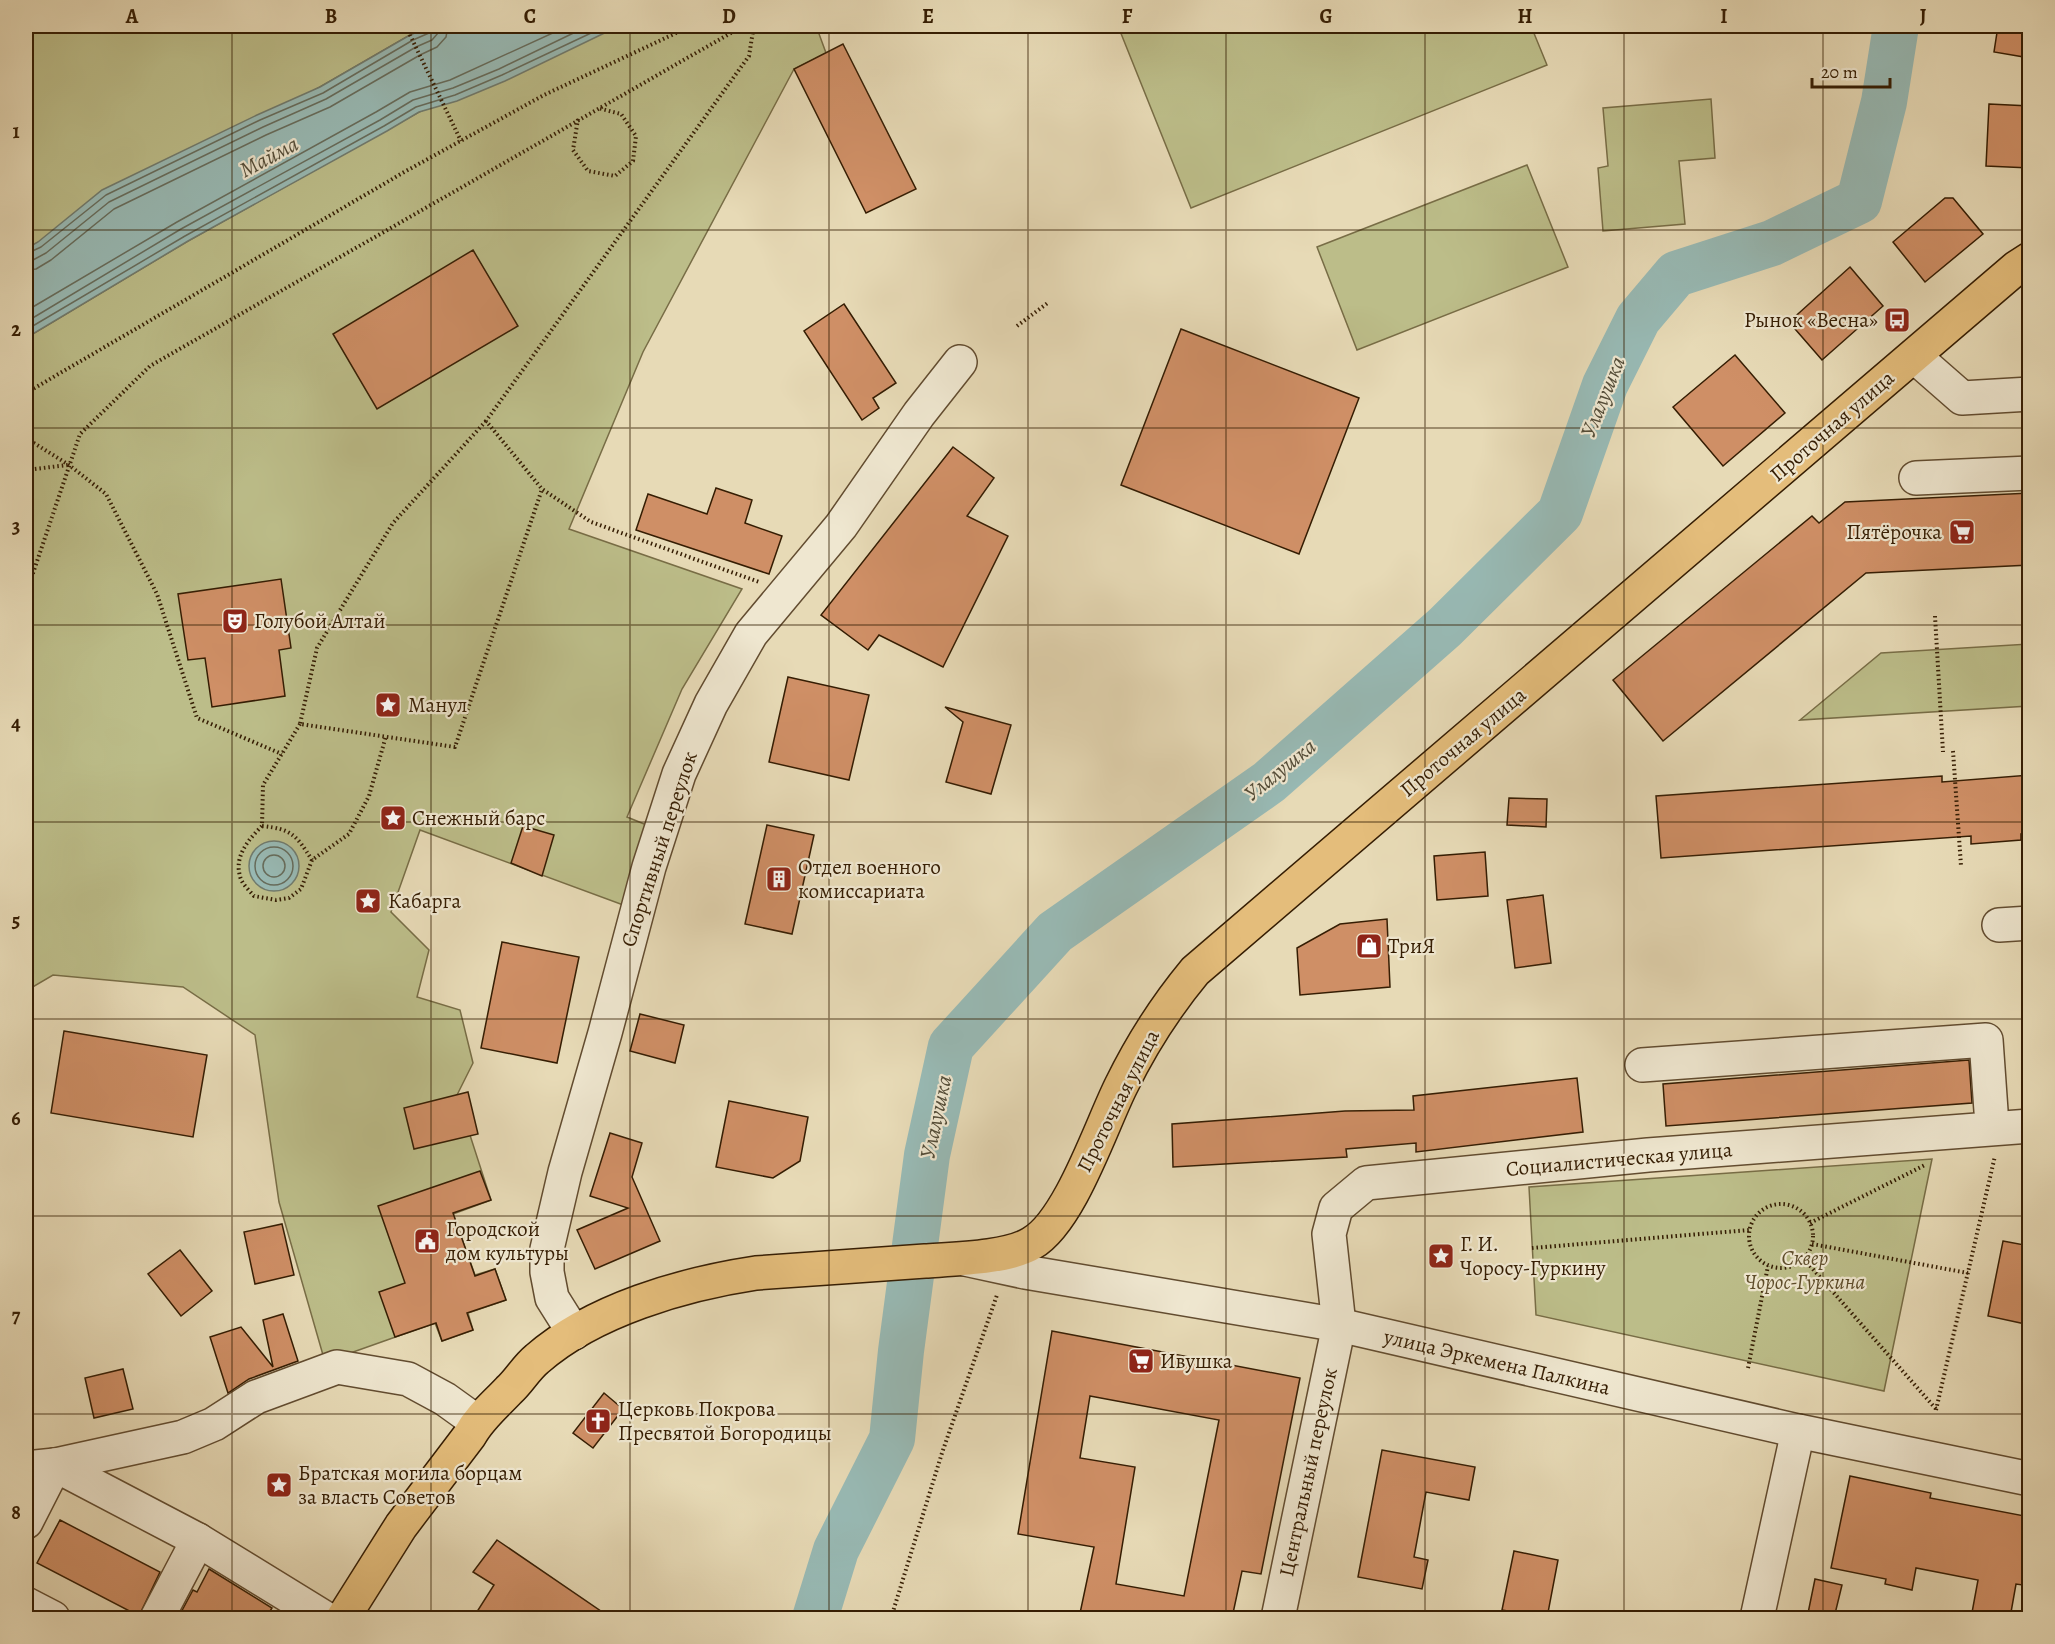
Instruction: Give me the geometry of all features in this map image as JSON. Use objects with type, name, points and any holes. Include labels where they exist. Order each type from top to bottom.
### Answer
[{"type":"main road","name":"Проточная улица","points":[[962,1258],[1012,1250],[1032,1244],[1060,1216],[1140,1049],[1179,990],[1195,971],[2016,268],[2030,259]]},
{"type":"main road","points":[[344,1618],[401,1526],[470,1435],[477,1422],[511,1389],[536,1360],[574,1333],[624,1308],[725,1277],[962,1258]]},
{"type":"street","points":[[1914,356],[1962,398],[2030,394]]},
{"type":"street","name":"Спортивный переулок","points":[[574,1333],[552,1298],[547,1272],[547,1249],[565,1172],[678,774],[711,704],[751,634],[841,526],[920,414],[960,362]]},
{"type":"street","points":[[1916,478],[2030,473]]},
{"type":"street","points":[[1642,1065],[1986,1040],[1989,1132]]},
{"type":"street","name":"Социалистическая улица","points":[[1339,1325],[1329,1234],[1336,1208],[1366,1183],[1648,1155],[1989,1132],[2030,1126]]},
{"type":"street","name":"улица Эркемена Палкина","points":[[962,1258],[1025,1272],[1339,1325],[1798,1431],[2030,1479]]},
{"type":"street","name":"Центральный переулок","points":[[1278,1618],[1339,1325]]},
{"type":"street","points":[[40,1467],[183,1437],[214,1424],[256,1397],[337,1367],[408,1379],[445,1399],[477,1422]]},
{"type":"street","points":[[1757,1618],[1798,1431]]},
{"type":"street","points":[[26,1522],[40,1467]]},
{"type":"street","points":[[40,1467],[198,1540],[325,1618]]},
{"type":"street","points":[[157,1618],[198,1540]]},
{"type":"street","points":[[26,1604],[53,1618]]},
{"type":"path","points":[[408,26],[410,35],[461,141]]},
{"type":"path","points":[[26,393],[406,171],[544,95],[691,26]]},
{"type":"path","points":[[26,590],[80,434],[150,366],[743,26]]},
{"type":"path","points":[[386,736],[369,796],[349,834],[312,860],[302,889],[289,898],[276,900],[254,896],[240,877],[239,859],[248,840],[262,826],[263,785],[300,724],[317,648],[393,524],[486,421],[749,56],[753,31],[748,26]]},
{"type":"path","points":[[578,119],[573,150],[588,171],[615,176],[633,161],[636,136],[621,114],[597,108]]},
{"type":"path","points":[[1017,326],[1049,302]]},
{"type":"path","points":[[486,421],[542,489],[591,522],[785,591]]},
{"type":"path","points":[[26,438],[69,465],[106,494],[157,594],[197,718],[282,754]]},
{"type":"path","points":[[26,470],[69,465]]},
{"type":"path","points":[[300,724],[455,747],[542,489]]},
{"type":"path","points":[[1935,616],[1943,752]]},
{"type":"path","points":[[1953,751],[1961,866]]},
{"type":"path","points":[[262,826],[283,828],[299,840],[312,860]]},
{"type":"path","points":[[1804,1259],[1936,1410],[1995,1161],[1989,1132]]},
{"type":"path","points":[[1810,1223],[1934,1162]]},
{"type":"path","points":[[1777,1204],[1787,1205],[1797,1208],[1805,1215],[1813,1233],[1812,1244],[1804,1259],[1796,1265],[1787,1268],[1768,1266],[1752,1251],[1749,1230],[1759,1213],[1767,1207],[1777,1204]]},
{"type":"path","points":[[1532,1248],[1749,1230]]},
{"type":"path","points":[[1812,1244],[1968,1273]]},
{"type":"path","points":[[1748,1368],[1768,1266]]},
{"type":"path","points":[[891,1618],[942,1454],[999,1288]]},
{"type":"green space","points":[[26,26],[432,26],[410,35],[26,249]]},
{"type":"green space","points":[[617,26],[814,26],[826,53],[794,69],[643,352],[569,529],[742,589],[682,689],[627,817],[654,828],[626,906],[420,830],[391,912],[429,950],[417,997],[460,1010],[473,1063],[457,1095],[491,1200],[453,1214],[475,1275],[495,1269],[506,1300],[468,1313],[473,1330],[442,1341],[435,1323],[325,1362],[279,1202],[255,1035],[183,987],[53,975],[26,991],[26,338],[188,241],[419,112]]},
{"type":"green space","points":[[1118,26],[1531,26],[1547,65],[1191,208]]},
{"type":"green space","points":[[1711,99],[1715,158],[1679,161],[1685,224],[1603,231],[1598,168],[1608,166],[1603,108]]},
{"type":"green space","points":[[1527,165],[1568,267],[1357,350],[1317,247]]},
{"type":"green space","points":[[2029,644],[2029,706],[1800,720],[1881,653]]},
{"type":"green space","name":"Сквер Чорос-Гуркина","points":[[1932,1159],[1884,1391],[1536,1315],[1529,1187]]},
{"type":"water","name":"Майма","points":[[432,26],[619,26],[505,81],[457,101],[419,112],[188,241],[26,338],[26,249],[38,242],[102,190],[320,87],[410,35]]},
{"type":"water","points":[[274,841],[288,845],[295,852],[299,866],[295,880],[288,887],[274,891],[260,887],[253,880],[249,866],[253,852],[260,845]]},
{"type":"building","points":[[1998,26],[2030,26],[2030,58],[1994,52]]},
{"type":"building","points":[[843,44],[916,189],[866,213],[794,69]]},
{"type":"building","points":[[1989,104],[2030,106],[2030,168],[1986,166]]},
{"type":"building","points":[[1945,198],[1953,198],[1983,234],[1925,282],[1893,242]]},
{"type":"building","points":[[473,250],[518,326],[377,409],[333,334]]},
{"type":"building","points":[[1850,267],[1883,306],[1822,360],[1789,322]]},
{"type":"building","points":[[844,304],[896,383],[873,398],[879,408],[862,420],[804,331]]},
{"type":"building","points":[[1181,329],[1359,398],[1299,554],[1121,485]]},
{"type":"building","points":[[1735,355],[1785,413],[1723,466],[1673,407]]},
{"type":"building","points":[[953,447],[994,478],[967,516],[1008,536],[943,667],[879,635],[868,650],[821,615]]},
{"type":"building","points":[[716,488],[752,500],[745,523],[782,536],[769,574],[636,530],[648,494],[707,514]]},
{"type":"building","points":[[2030,493],[2030,565],[1866,573],[1663,741],[1613,680],[1812,516],[1819,523],[1845,502]]},
{"type":"building","name":"Голубой Алтай","points":[[281,579],[291,648],[279,650],[285,696],[212,707],[205,658],[188,660],[178,594]]},
{"type":"building","points":[[788,677],[869,695],[849,780],[769,762]]},
{"type":"building","points":[[945,707],[1011,725],[991,794],[946,782],[963,722]]},
{"type":"building","points":[[2030,775],[2030,833],[2021,834],[2021,840],[1971,844],[1971,836],[1661,858],[1656,796],[1942,776],[1942,782]]},
{"type":"building","points":[[1509,798],[1547,799],[1546,827],[1507,825]]},
{"type":"building","name":"Отдел военного комиссариата","points":[[767,825],[814,835],[792,934],[745,924]]},
{"type":"building","points":[[523,826],[554,835],[542,876],[511,863]]},
{"type":"building","points":[[1485,852],[1488,896],[1437,900],[1434,856]]},
{"type":"building","points":[[1543,895],[1551,963],[1515,968],[1507,900]]},
{"type":"building","points":[[1387,919],[1390,987],[1300,995],[1297,948],[1340,924]]},
{"type":"building","points":[[502,942],[579,957],[557,1063],[481,1048]]},
{"type":"building","points":[[640,1014],[684,1025],[675,1063],[630,1051]]},
{"type":"building","points":[[64,1031],[207,1055],[193,1137],[51,1113]]},
{"type":"building","points":[[1969,1060],[1972,1103],[1666,1126],[1663,1084]]},
{"type":"building","points":[[1577,1078],[1583,1132],[1416,1152],[1416,1143],[1346,1149],[1347,1157],[1173,1167],[1172,1124],[1345,1111],[1414,1110],[1413,1096]]},
{"type":"building","points":[[468,1092],[478,1134],[414,1149],[404,1108]]},
{"type":"building","points":[[729,1101],[808,1117],[800,1161],[773,1178],[716,1167]]},
{"type":"building","points":[[610,1133],[642,1143],[632,1177],[660,1241],[595,1269],[577,1230],[628,1208],[590,1196]]},
{"type":"building","name":"Городской дом культуры","points":[[480,1171],[491,1200],[453,1213],[475,1276],[495,1269],[506,1300],[467,1313],[473,1330],[442,1341],[436,1323],[395,1337],[379,1292],[405,1283],[378,1206]]},
{"type":"building","points":[[282,1224],[294,1275],[255,1284],[244,1232]]},
{"type":"building","points":[[2003,1241],[2030,1246],[2030,1325],[1988,1316]]},
{"type":"building","points":[[180,1250],[212,1291],[181,1316],[148,1274]]},
{"type":"building","points":[[283,1314],[298,1361],[249,1379],[228,1393],[210,1337],[241,1327],[273,1367],[263,1320]]},
{"type":"building","points":[[1052,1331],[1300,1378],[1261,1574],[1242,1571],[1232,1618],[1079,1618],[1094,1547],[1018,1534]],"holes":[[[1090,1396],[1219,1420],[1184,1596],[1116,1584],[1135,1467],[1080,1458]]]},
{"type":"building","points":[[123,1369],[133,1409],[94,1418],[85,1378]]},
{"type":"building","name":"Церковь Покрова Пресвятой Богородицы","points":[[604,1393],[623,1409],[593,1448],[573,1433]]},
{"type":"building","points":[[1382,1450],[1475,1467],[1469,1500],[1426,1492],[1414,1557],[1428,1560],[1422,1589],[1358,1577]]},
{"type":"building","points":[[1850,1476],[1931,1493],[1930,1498],[2030,1517],[2030,1586],[2016,1584],[2010,1618],[1971,1618],[1978,1580],[1916,1568],[1912,1590],[1885,1584],[1886,1579],[1831,1568]]},
{"type":"building","points":[[60,1520],[160,1572],[139,1616],[37,1563]]},
{"type":"building","points":[[497,1540],[611,1618],[473,1618],[494,1585],[473,1572]]},
{"type":"building","points":[[1514,1551],[1558,1560],[1547,1618],[1502,1610]]},
{"type":"building","points":[[209,1569],[272,1608],[266,1618],[178,1618],[193,1590],[197,1592]]},
{"type":"building","points":[[1815,1579],[1842,1585],[1834,1618],[1807,1618]]},
{"type":"waterway","name":"Улалушка","points":[[815,1618],[836,1550],[892,1439],[901,1351],[927,1155],[951,1046],[1055,932],[1269,782],[1445,627],[1560,513],[1605,385],[1638,319],[1676,274],[1772,243],[1859,201],[1884,102],[1896,26]]},
{"type":"place","name":"Рынок «Весна»","points":[[1897,320]]},
{"type":"place","name":"Пятёрочка","points":[[1962,532]]},
{"type":"place","name":"Голубой Алтай","points":[[235,621]]},
{"type":"place","name":"Манул","points":[[388,705]]},
{"type":"place","name":"Снежный барс","points":[[393,818]]},
{"type":"place","name":"Отдел военного комиссариата","points":[[779,879]]},
{"type":"place","name":"Кабарга","points":[[368,901]]},
{"type":"place","name":"ТриЯ","points":[[1369,946]]},
{"type":"place","name":"Городской дом культуры","points":[[427,1241]]},
{"type":"place","name":"Г. И. Чоросу-Гуркину","points":[[1441,1256]]},
{"type":"place","name":"Ивушка","points":[[1141,1361]]},
{"type":"place","name":"Церковь Покрова Пресвятой Богородицы","points":[[598,1421]]},
{"type":"place","name":"Братская могила борцам за власть Советов","points":[[279,1485]]}]
